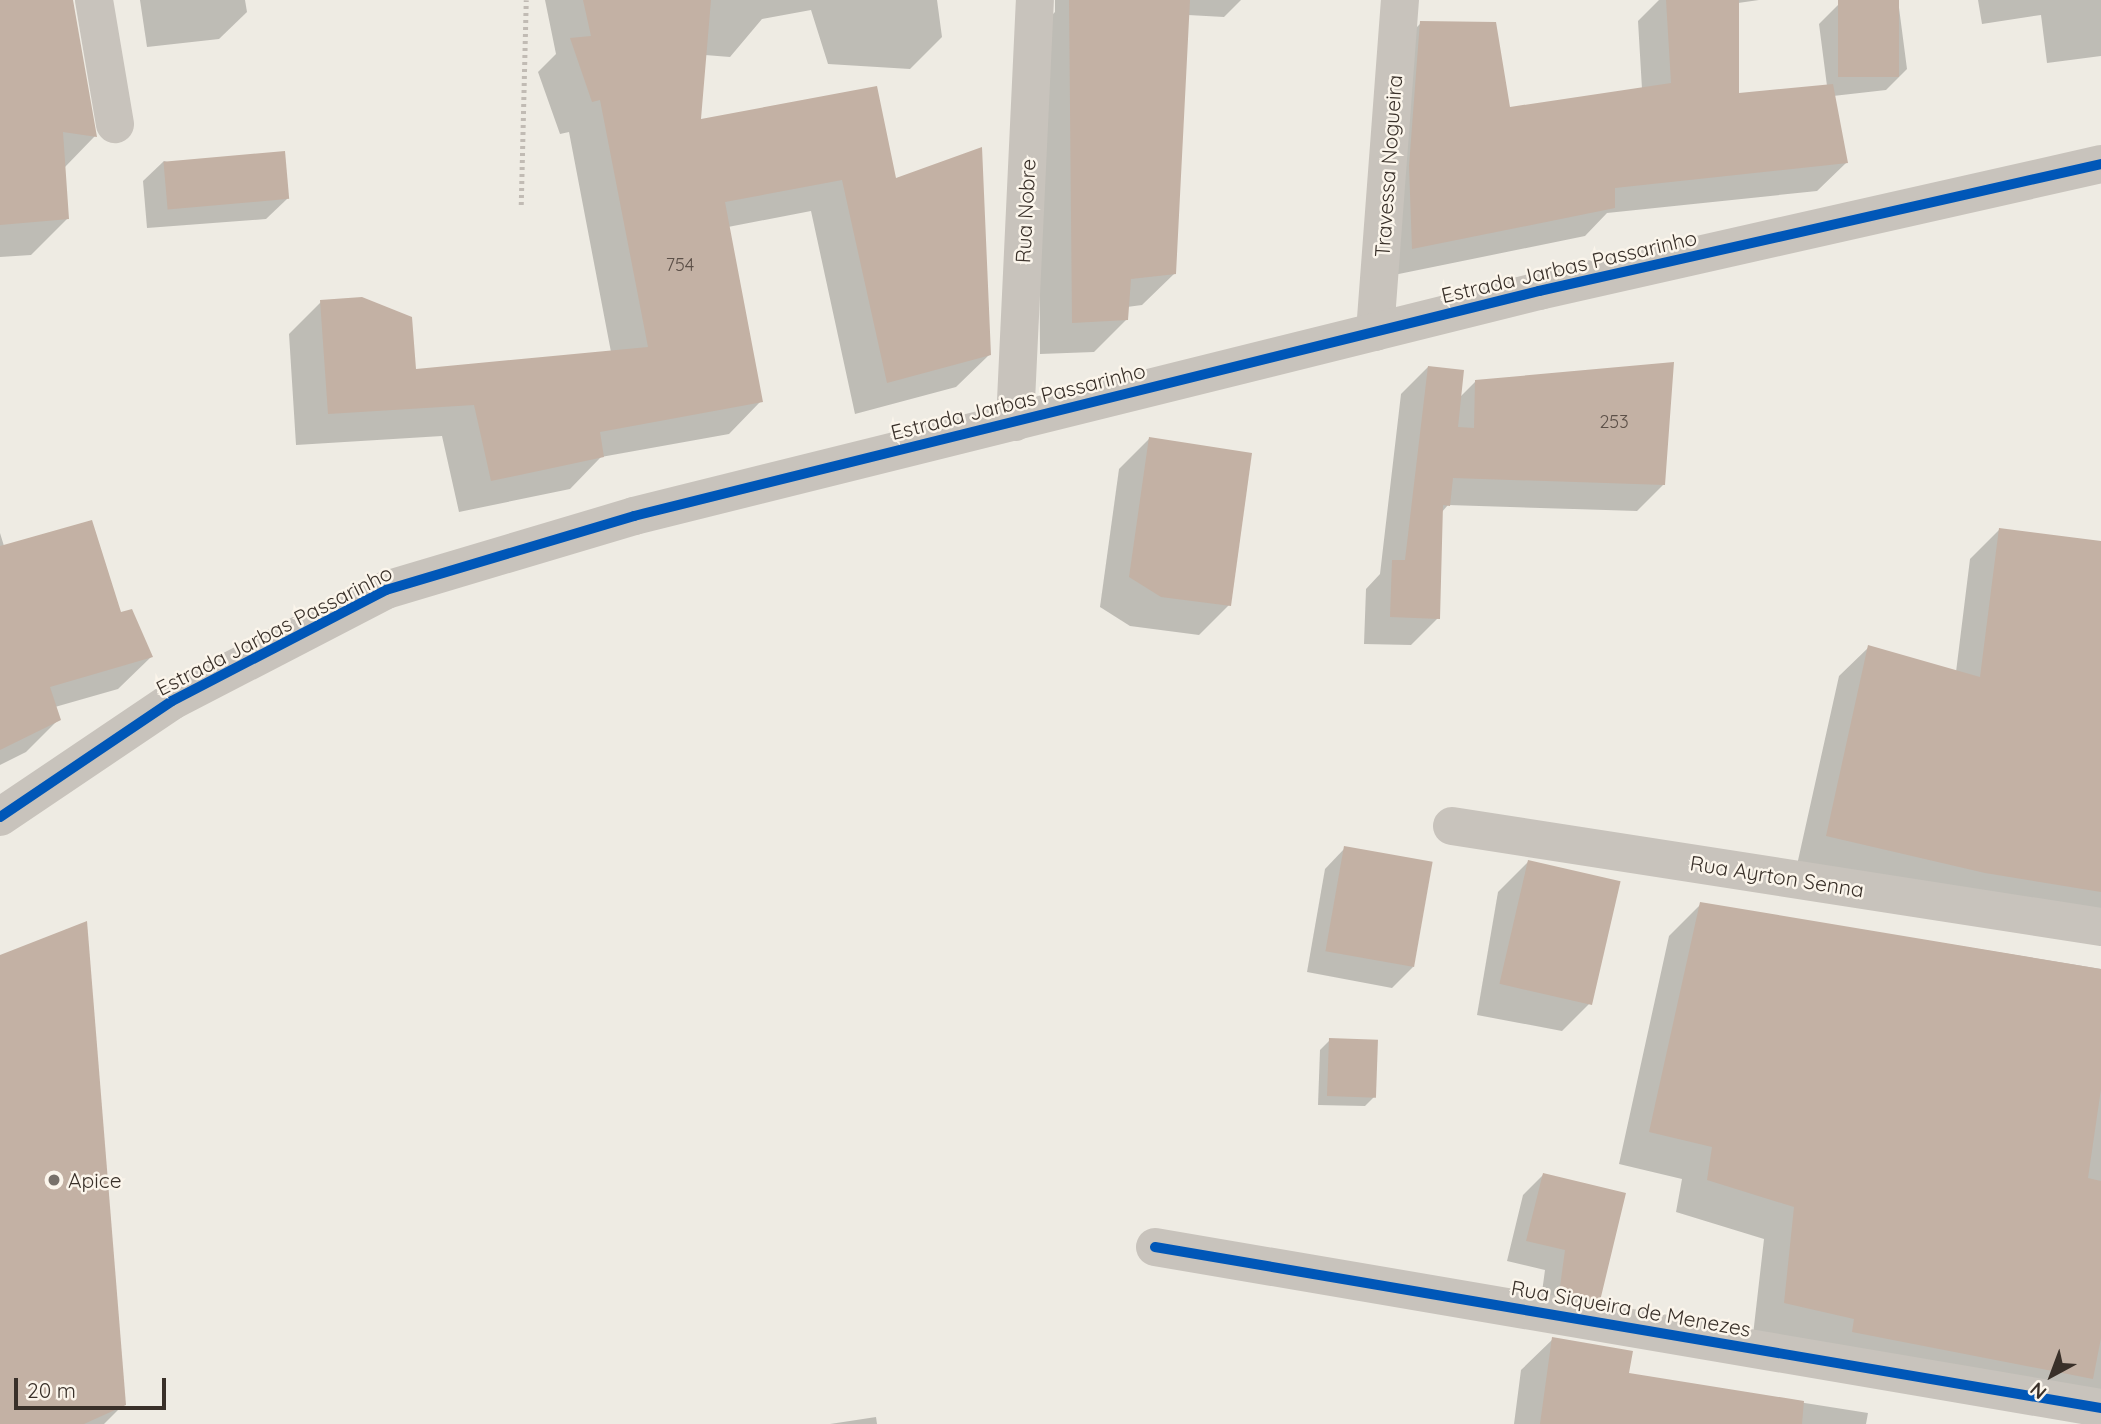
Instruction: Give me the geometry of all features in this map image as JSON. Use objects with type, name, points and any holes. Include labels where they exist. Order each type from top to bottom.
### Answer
[{"type":"street","points":[[94,0],[115,124]]},
{"type":"street","name":"Rua Nobre","points":[[1014,422],[1035,0]]},
{"type":"street","name":"Travessa Nogueira","points":[[1375,332],[1400,0]]},
{"type":"street","name":"Estrada Jarbas Passarinho","points":[[0,817],[172,701],[386,590],[634,516],[1375,332],[2101,164]]},
{"type":"street","name":"Rua Ayrton Senna","points":[[1452,826],[2101,927]]},
{"type":"street","name":"Rua Siqueira de Menezes","points":[[1155,1247],[2101,1408]]},
{"type":"path","points":[[521,205],[526,0]]},
{"type":"building","points":[[0,0],[73,0],[97,137],[63,132],[69,219],[0,225]]},
{"type":"building","points":[[583,0],[711,0],[701,119],[877,86],[896,178],[982,147],[991,355],[887,383],[842,180],[725,202],[763,402],[600,432],[604,457],[491,481],[474,405],[328,414],[320,300],[362,297],[412,317],[416,369],[648,347],[600,100],[592,102],[570,38],[591,36]]},
{"type":"building","points":[[1069,0],[1190,0],[1176,274],[1131,279],[1128,320],[1072,323]]},
{"type":"building","points":[[1666,0],[1739,0],[1739,93],[1833,84],[1848,163],[1615,188],[1615,208],[1412,249],[1409,166],[1420,21],[1496,22],[1510,107],[1671,83]]},
{"type":"building","points":[[1838,0],[1899,0],[1899,77],[1838,77]]},
{"type":"building","points":[[285,151],[289,199],[168,209],[163,162]]},
{"type":"building","points":[[1674,362],[1665,485],[1453,478],[1450,506],[1443,505],[1440,619],[1390,617],[1392,560],[1405,560],[1428,366],[1464,370],[1458,427],[1474,428],[1475,380]]},
{"type":"building","points":[[1149,437],[1252,453],[1231,606],[1161,597],[1129,577]]},
{"type":"building","points":[[92,520],[121,612],[132,609],[153,657],[50,687],[61,720],[0,750],[0,546]]},
{"type":"building","points":[[1999,528],[2101,541],[2101,892],[1985,873],[1826,836],[1868,645],[1980,677]]},
{"type":"building","points":[[1344,846],[1433,862],[1414,967],[1325,951]]},
{"type":"building","points":[[1528,860],[1621,881],[1592,1005],[1499,984]]},
{"type":"building","points":[[1700,902],[2101,969],[2101,1089],[2088,1178],[2101,1181],[2101,1338],[2093,1379],[1852,1332],[1854,1319],[1784,1303],[1794,1207],[1707,1180],[1712,1147],[1649,1132]]},
{"type":"building","name":"Apice","points":[[87,921],[126,1405],[84,1424],[0,1424],[0,955]]},
{"type":"building","points":[[1329,1038],[1378,1040],[1376,1098],[1327,1096]]},
{"type":"building","points":[[1543,1173],[1626,1193],[1600,1301],[1559,1294],[1565,1250],[1526,1241]]},
{"type":"building","points":[[1552,1337],[1633,1351],[1629,1373],[1804,1401],[1802,1424],[1540,1424]]},
{"type":"cycle path","points":[[0,817],[172,701],[386,590],[634,516],[1539,291],[2101,164]]},
{"type":"cycle path","points":[[1155,1247],[2101,1408]]},
{"type":"place","name":"Apice","points":[[54,1180]]}]
